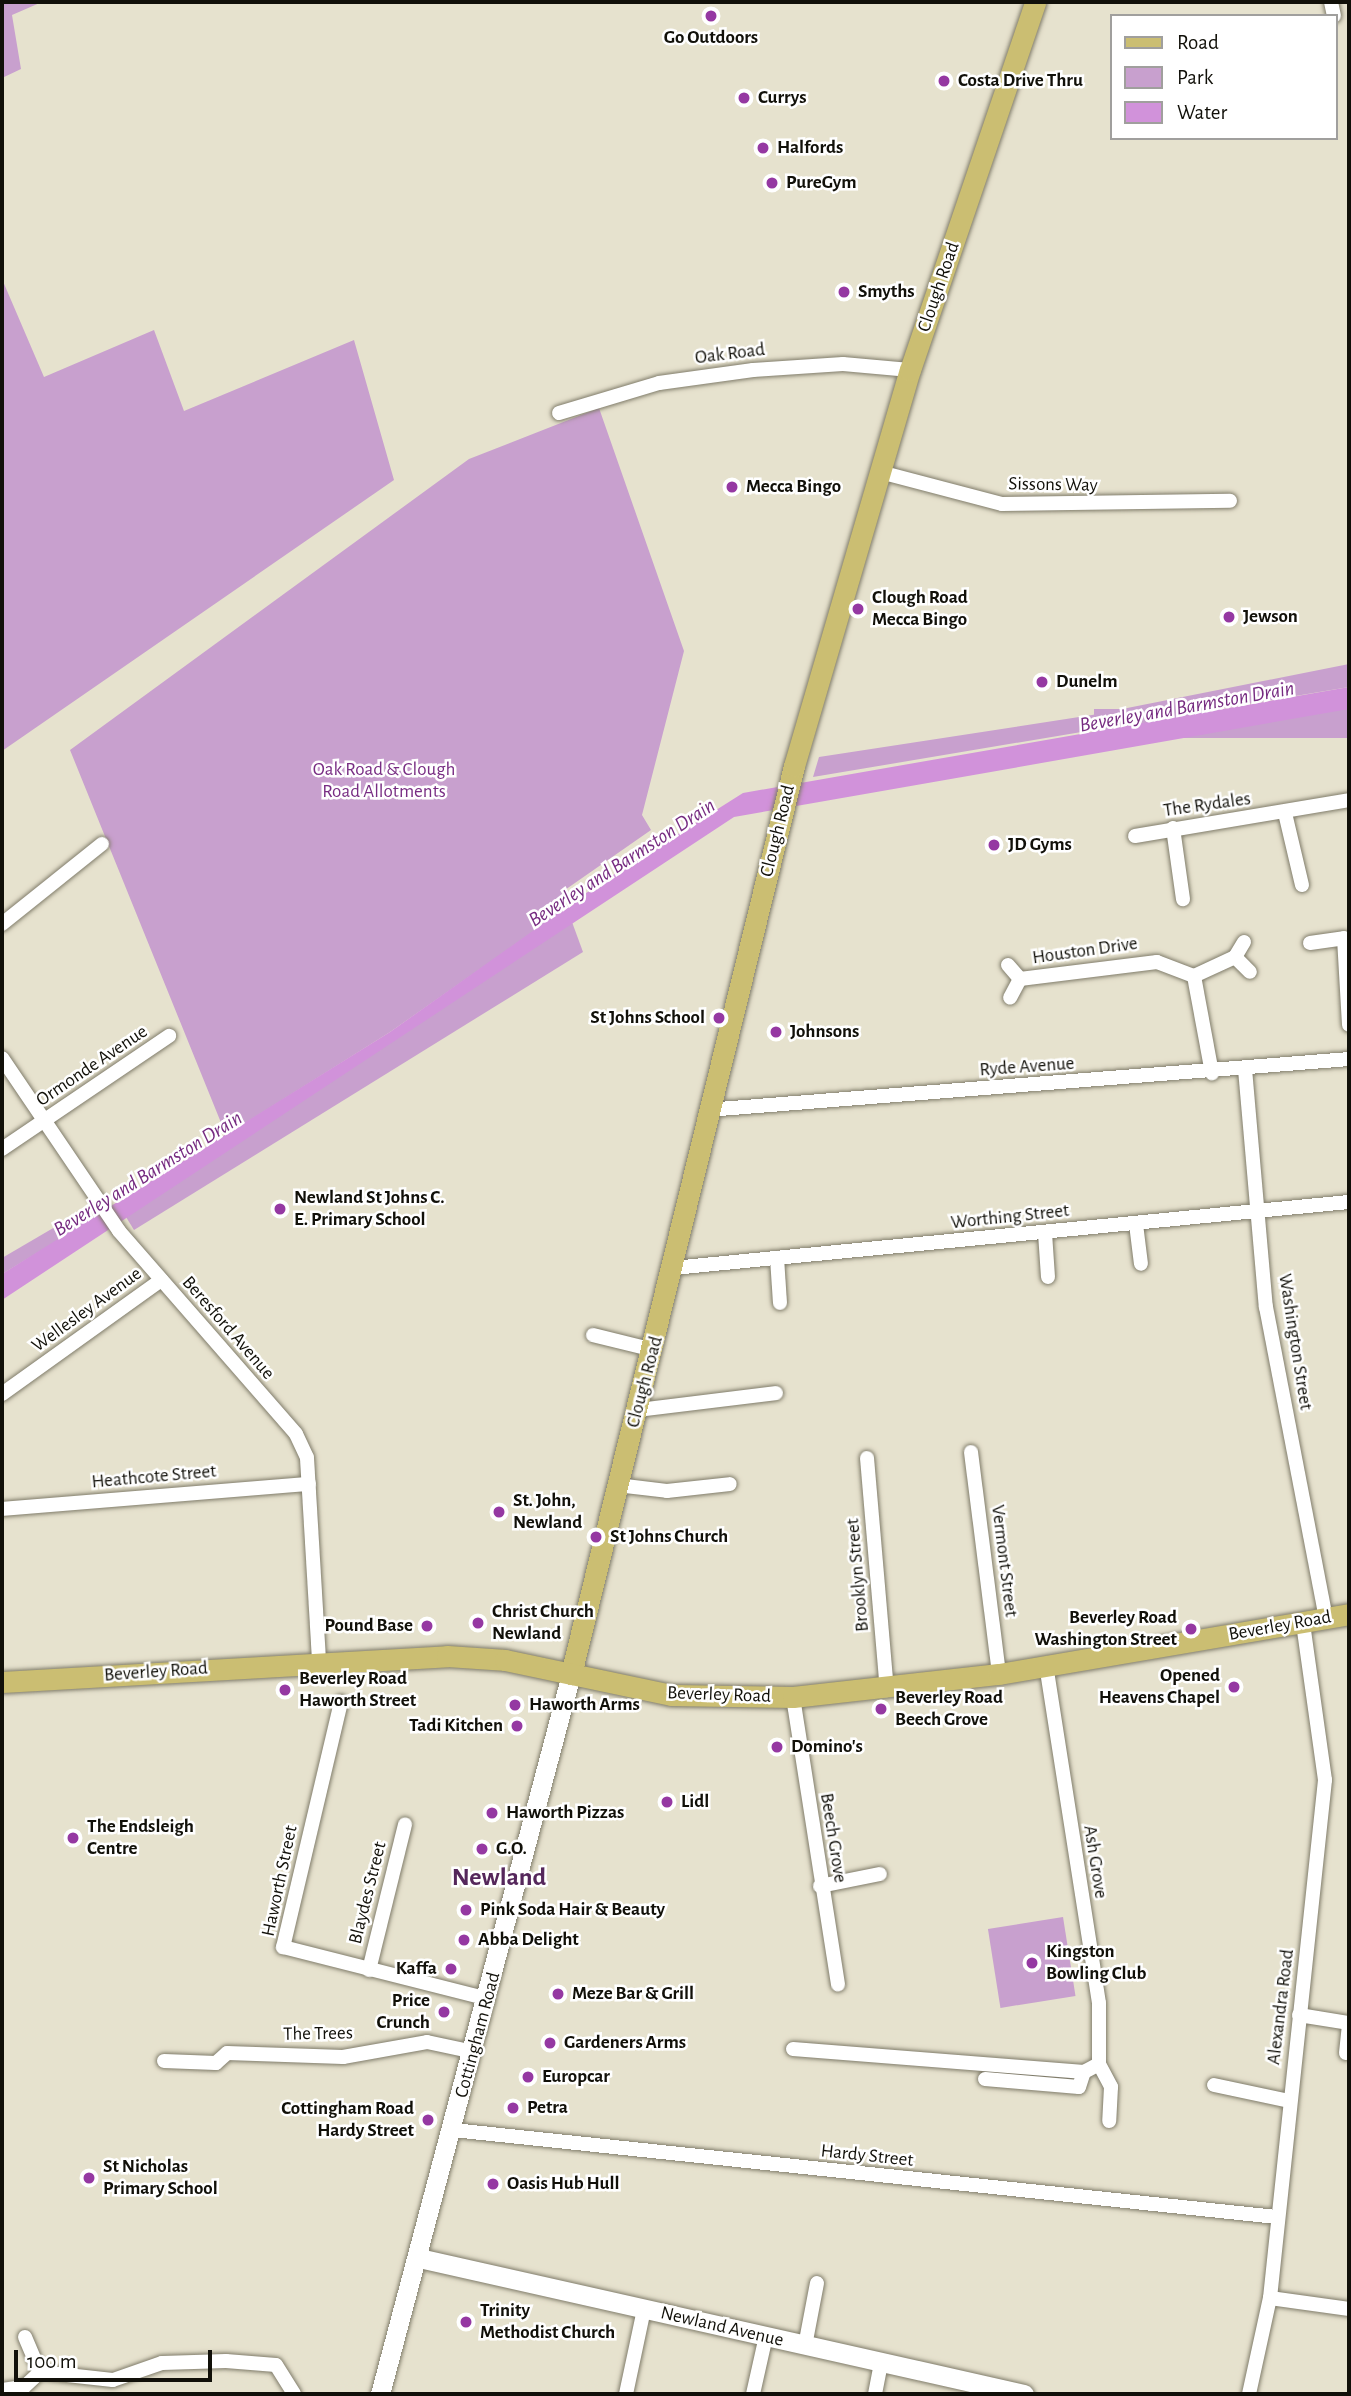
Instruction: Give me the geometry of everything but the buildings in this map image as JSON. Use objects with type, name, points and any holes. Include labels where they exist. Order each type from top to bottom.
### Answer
[{"type":"main road","name":"Clough Road","points":[[571,1674],[617,1485],[654,1350],[707,1110],[791,778],[910,370],[1035,2]]},
{"type":"main road","name":"Beverley Road","points":[[2,1682],[447,1656],[571,1674],[671,1695],[793,1697],[887,1690],[999,1674],[1349,1614]]},
{"type":"main road","name":"Cottingham Road","points":[[380,2394],[474,2052],[571,1674]]},
{"type":"main road","name":"Newland Avenue","points":[[419,2258],[881,2362],[996,2391],[1024,2394]]},
{"type":"street","name":"Oak Road","points":[[558,413],[659,383],[753,370],[843,364],[910,370]]},
{"type":"street","name":"Sissons Way","points":[[880,472],[1002,504],[1230,501]]},
{"type":"street","name":"The Rydales","points":[[1135,836],[1173,828],[1285,813],[1349,800]]},
{"type":"street","points":[[1285,813],[1301,885]]},
{"type":"street","points":[[1173,828],[1183,899]]},
{"type":"street","points":[[2,924],[102,844]]},
{"type":"street","points":[[1311,943],[1344,938],[1349,1025]]},
{"type":"street","points":[[1212,1073],[1194,976],[1235,957],[1244,942]]},
{"type":"street","points":[[1235,957],[1250,972]]},
{"type":"street","name":"Houston Drive","points":[[1020,979],[1157,962],[1194,976]]},
{"type":"street","name":"Houston Drive","points":[[1007,965],[1020,979]]},
{"type":"street","name":"Houston Drive","points":[[1010,998],[1020,979]]},
{"type":"street","name":"Ormonde Avenue","points":[[2,1149],[169,1036]]},
{"type":"street","name":"Beresford Avenue","points":[[2,1058],[119,1231],[296,1434],[309,1483],[319,1662]]},
{"type":"street","name":"Ryde Avenue","points":[[707,1110],[1212,1073],[1349,1059]]},
{"type":"street","name":"Washington Street","points":[[1245,1069],[1266,1307],[1326,1619]]},
{"type":"street","name":"Worthing Street","points":[[673,1268],[1349,1202]]},
{"type":"street","points":[[1136,1224],[1141,1264]]},
{"type":"street","points":[[1045,1233],[1048,1277]]},
{"type":"street","points":[[777,1258],[780,1303]]},
{"type":"street","name":"Wellesley Avenue","points":[[2,1394],[161,1280]]},
{"type":"street","points":[[593,1335],[654,1350]]},
{"type":"street","points":[[638,1410],[776,1393]]},
{"type":"street","name":"Vermont Street","points":[[971,1452],[999,1674]]},
{"type":"street","name":"Brooklyn Street","points":[[867,1458],[887,1690]]},
{"type":"street","name":"Heathcote Street","points":[[2,1509],[309,1483]]},
{"type":"street","points":[[617,1485],[667,1491],[731,1483]]},
{"type":"street","name":"Alexandra Road","points":[[1249,2394],[1270,2298],[1325,1780],[1303,1624]]},
{"type":"street","name":"Ash Grove","points":[[1046,1666],[1099,2003],[1099,2064],[1111,2087],[1109,2121]]},
{"type":"street","name":"Beech Grove","points":[[793,1697],[820,1886],[838,1984]]},
{"type":"street","name":"Haworth Street","points":[[341,1702],[283,1947],[488,1999]]},
{"type":"street","name":"Blaydes Street","points":[[369,1970],[405,1824]]},
{"type":"street","points":[[820,1886],[880,1874]]},
{"type":"street","points":[[1299,2015],[1349,2022],[1346,2053]]},
{"type":"street","name":"The Trees","points":[[164,2061],[216,2063],[227,2053],[343,2057],[427,2042],[474,2052]]},
{"type":"street","points":[[793,2049],[1084,2072],[1099,2064]]},
{"type":"street","points":[[985,2079],[1079,2087],[1084,2072]]},
{"type":"street","points":[[1214,2085],[1289,2101]]},
{"type":"street","name":"Hardy Street","points":[[453,2130],[1277,2217]]},
{"type":"street","points":[[805,2346],[817,2283]]},
{"type":"street","points":[[1270,2298],[1349,2309]]},
{"type":"street","points":[[626,2394],[644,2309]]},
{"type":"street","points":[[753,2394],[766,2336]]},
{"type":"street","points":[[25,2337],[40,2372]]},
{"type":"street","points":[[875,2394],[881,2362]]},
{"type":"street","points":[[2,2390],[24,2387],[40,2372],[113,2380],[162,2363],[276,2365],[294,2394]]},
{"type":"green space","points":[[2,2],[42,2],[12,15],[21,69],[2,78]]},
{"type":"green space","points":[[2,279],[44,377],[154,330],[184,411],[354,340],[394,480],[2,751]]},
{"type":"green space","name":"Oak Road & Clough Road Allotments","points":[[599,408],[684,651],[642,815],[651,830],[562,892],[567,908],[390,1032],[226,1135],[70,750],[469,459]]},
{"type":"green space","points":[[1349,664],[1349,687],[813,777],[819,757],[1092,715]]},
{"type":"green space","points":[[1094,709],[1349,709],[1349,738],[1094,738]]},
{"type":"green space","points":[[572,922],[583,952],[134,1230],[126,1217]]},
{"type":"green space","points":[[84,1210],[90,1221],[2,1274],[2,1258]]},
{"type":"green space","name":"Kingston Bowling Club","points":[[1063,1917],[1076,1996],[1000,2008],[988,1929]]},
{"type":"water","points":[[1349,687],[1349,709],[734,817],[2,1300],[2,1274],[390,1032],[599,884],[743,793]]},
{"type":"place","name":"Go Outdoors","points":[[711,16]]},
{"type":"place","name":"Costa Drive Thru","points":[[944,81]]},
{"type":"place","name":"Currys","points":[[744,98]]},
{"type":"place","name":"Halfords","points":[[763,148]]},
{"type":"place","name":"PureGym","points":[[772,183]]},
{"type":"place","name":"Smyths","points":[[844,292]]},
{"type":"place","name":"Mecca Bingo","points":[[732,487]]},
{"type":"place","name":"Clough Road Mecca Bingo","points":[[858,609]]},
{"type":"place","name":"Jewson","points":[[1229,617]]},
{"type":"place","name":"Dunelm","points":[[1042,682]]},
{"type":"place","name":"JD Gyms","points":[[994,845]]},
{"type":"place","name":"St Johns School","points":[[719,1018]]},
{"type":"place","name":"Johnsons","points":[[776,1032]]},
{"type":"place","name":"Newland St Johns C. E. Primary School","points":[[280,1209]]},
{"type":"place","name":"St. John, Newland","points":[[499,1512]]},
{"type":"place","name":"St Johns Church","points":[[596,1537]]},
{"type":"place","name":"Christ Church Newland","points":[[478,1623]]},
{"type":"place","name":"Pound Base","points":[[427,1626]]},
{"type":"place","name":"Beverley Road Washington Street","points":[[1191,1629]]},
{"type":"place","name":"Opened Heavens Chapel","points":[[1234,1687]]},
{"type":"place","name":"Beverley Road Haworth Street","points":[[285,1690]]},
{"type":"place","name":"Haworth Arms","points":[[515,1705]]},
{"type":"place","name":"Beverley Road Beech Grove","points":[[881,1709]]},
{"type":"place","name":"Tadi Kitchen","points":[[517,1726]]},
{"type":"place","name":"Domino's","points":[[777,1747]]},
{"type":"place","name":"Lidl","points":[[667,1802]]},
{"type":"place","name":"Haworth Pizzas","points":[[492,1813]]},
{"type":"place","name":"The Endsleigh Centre","points":[[73,1838]]},
{"type":"place","name":"G.O.","points":[[482,1849]]},
{"type":"place","name":"Pink Soda Hair & Beauty","points":[[466,1910]]},
{"type":"place","name":"Abba Delight","points":[[464,1940]]},
{"type":"place","name":"Kingston Bowling Club","points":[[1032,1963]]},
{"type":"place","name":"Kaffa","points":[[451,1969]]},
{"type":"place","name":"Meze Bar & Grill","points":[[558,1994]]},
{"type":"place","name":"Price Crunch","points":[[444,2012]]},
{"type":"place","name":"Gardeners Arms","points":[[550,2043]]},
{"type":"place","name":"Europcar","points":[[528,2077]]},
{"type":"place","name":"Petra","points":[[513,2108]]},
{"type":"place","name":"Cottingham Road Hardy Street","points":[[428,2120]]},
{"type":"place","name":"St Nicholas Primary School","points":[[89,2178]]},
{"type":"place","name":"Oasis Hub Hull","points":[[493,2184]]},
{"type":"place","name":"Trinity Methodist Church","points":[[466,2322]]},
{"type":"district","name":"Newland","points":[[499,1878]]},
{"type":"water label","name":"Beverley and Barmston Drain","points":[[1187,707]]},
{"type":"water label","name":"Beverley and Barmston Drain","points":[[622,863]]},
{"type":"water label","name":"Beverley and Barmston Drain","points":[[148,1174]]}]
